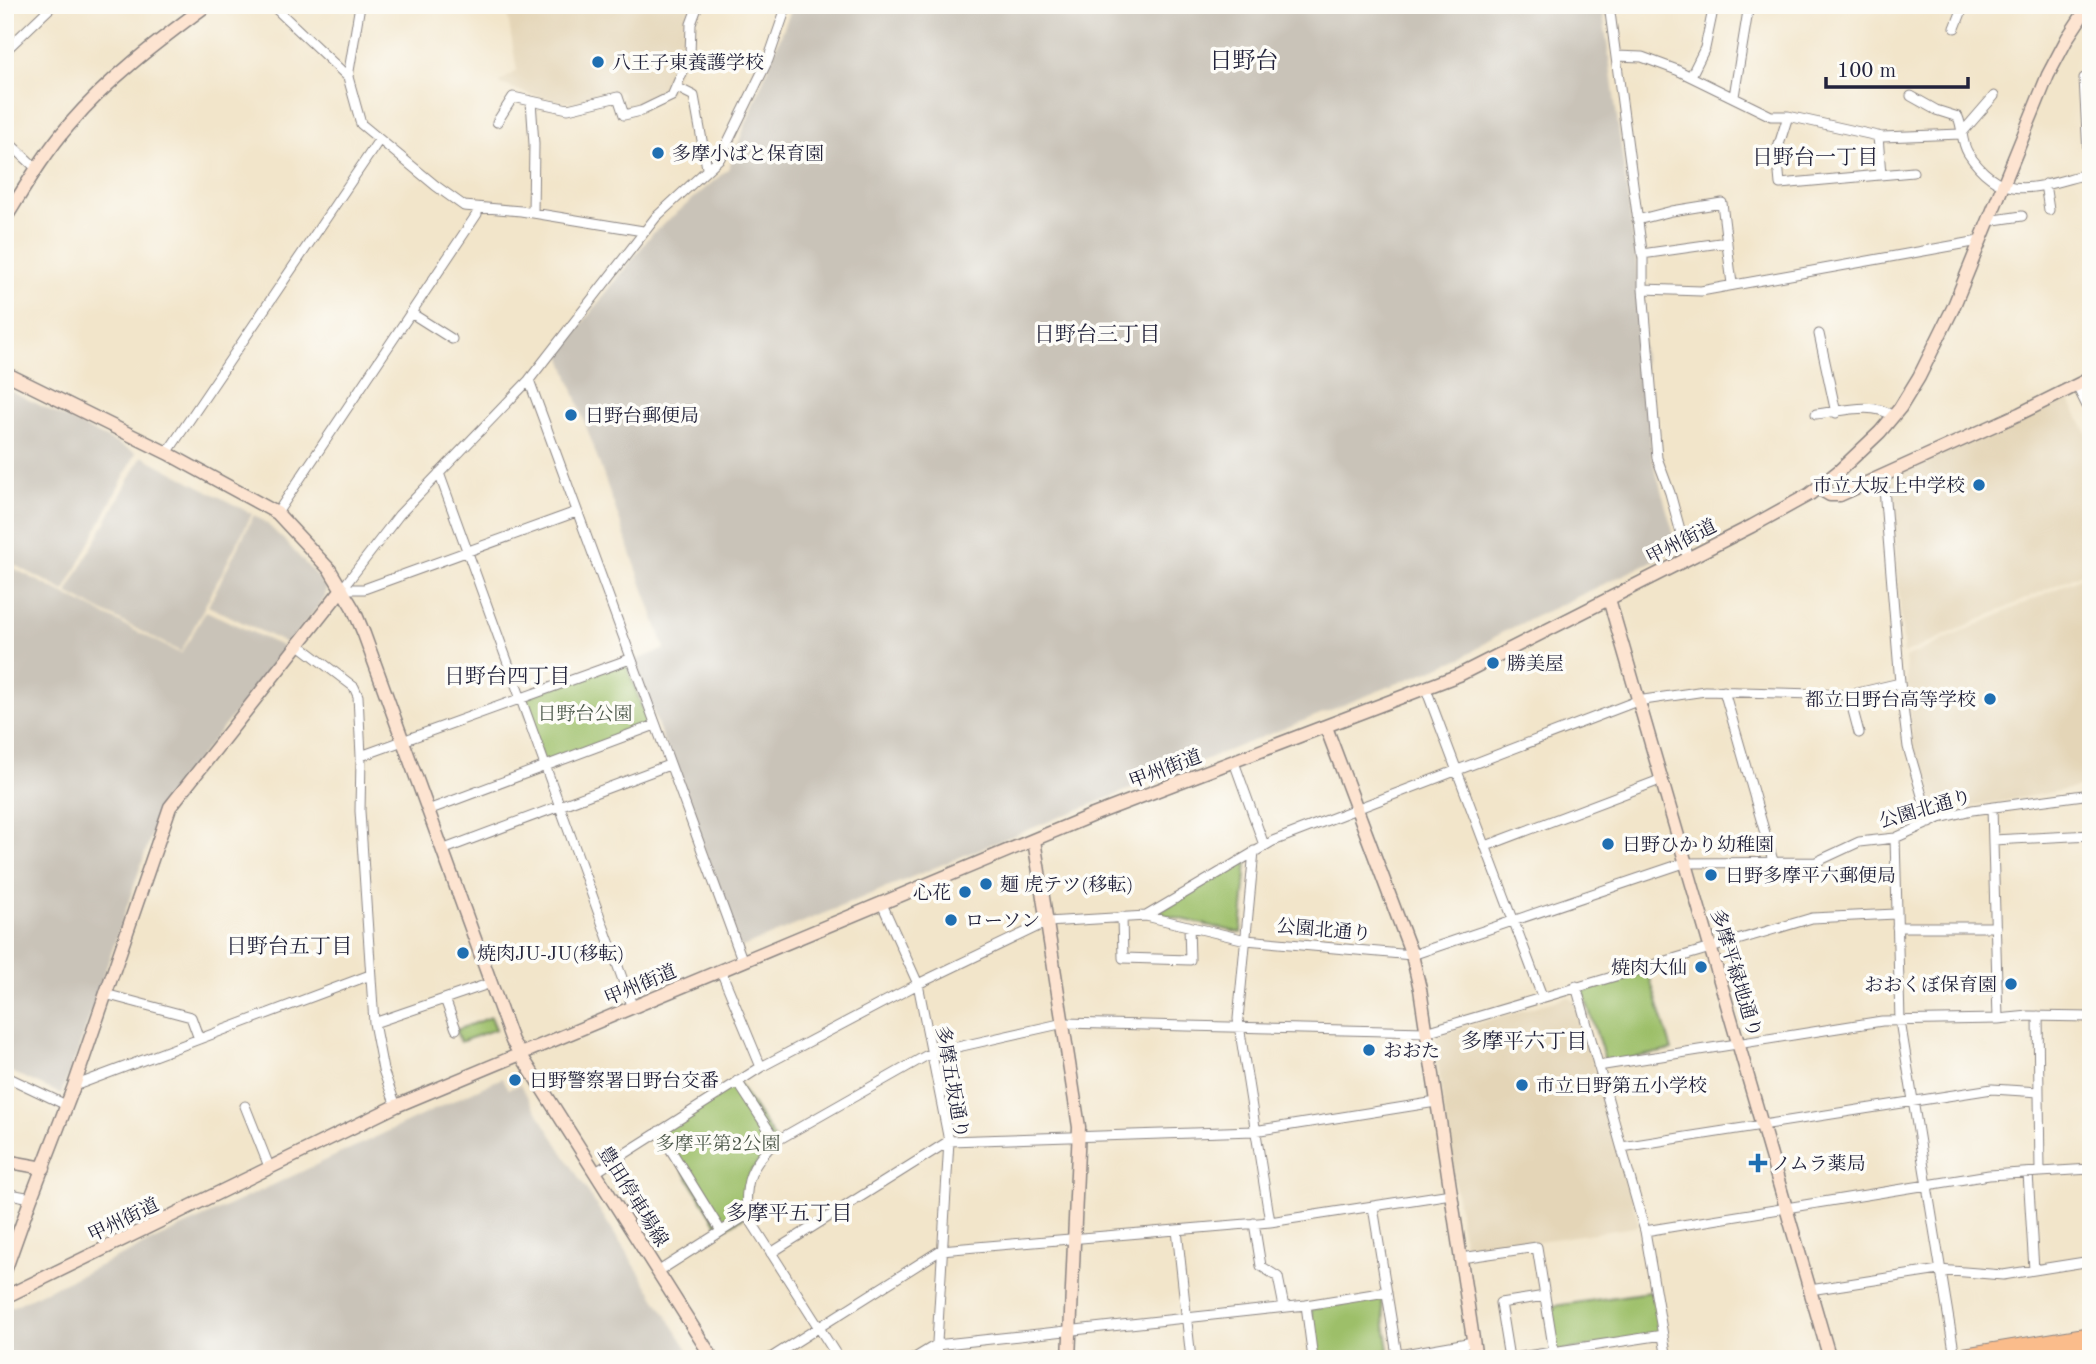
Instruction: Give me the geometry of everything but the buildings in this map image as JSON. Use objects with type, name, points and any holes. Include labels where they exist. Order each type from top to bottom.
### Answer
[{"type":"highway","points":[[1950,1358],[2091,1335]]},
{"type":"highway","points":[[2022,1359],[2091,1347]]},
{"type":"street","points":[[5,51],[52,5]]},
{"type":"street","points":[[5,219],[36,168],[68,126],[118,75],[207,5]]},
{"type":"street","points":[[272,5],[348,76]]},
{"type":"street","points":[[360,5],[348,76],[361,124],[379,140],[460,204],[643,231]]},
{"type":"street","points":[[497,122],[513,97],[568,108],[618,97],[624,115],[642,111],[672,96],[690,55],[691,24],[698,5]]},
{"type":"street","points":[[5,1271],[10,1241],[44,1168],[170,807],[399,515],[529,380],[643,231],[720,158],[768,60],[787,5]]},
{"type":"street","points":[[1609,5],[1642,254],[1657,458],[1670,493],[1688,559]]},
{"type":"street","points":[[1691,76],[1704,48],[1714,5]]},
{"type":"street","points":[[1734,96],[1749,5]]},
{"type":"street","points":[[1955,28],[1964,5]]},
{"type":"street","name":"甲州街道","points":[[5,1297],[396,1107],[1093,815],[1426,689],[1502,654],[1781,511],[1818,488],[1860,453],[1913,387],[1940,338],[2048,75],[2067,37],[2089,5]]},
{"type":"street","points":[[1616,56],[1642,57],[1691,76],[1771,116],[1788,116],[1878,136],[1961,134],[1994,96]]},
{"type":"street","points":[[1911,96],[1936,110],[1958,117],[1968,152],[1994,182],[2002,186],[2025,188],[2090,173],[2084,78],[2091,78]]},
{"type":"street","points":[[676,87],[694,96],[707,169]]},
{"type":"street","points":[[531,101],[534,144],[533,213]]},
{"type":"street","points":[[1788,116],[1777,151],[1780,184],[1913,172]]},
{"type":"street","points":[[1878,136],[1881,175]]},
{"type":"street","points":[[5,139],[36,168]]},
{"type":"street","points":[[167,453],[379,140]]},
{"type":"street","points":[[2045,184],[2049,210]]},
{"type":"street","points":[[1637,220],[1722,202],[1732,284]]},
{"type":"street","points":[[277,513],[477,214],[477,208]]},
{"type":"street","points":[[1988,221],[2022,216]]},
{"type":"street","points":[[1643,289],[1700,291],[1979,241]]},
{"type":"street","points":[[1642,254],[1727,242]]},
{"type":"street","points":[[411,313],[452,339]]},
{"type":"street","points":[[1819,334],[1836,413]]},
{"type":"street","name":"豊田停車場線","points":[[5,373],[167,453],[277,513],[330,570],[364,634],[509,1032],[713,1359]]},
{"type":"street","points":[[1818,488],[1830,495],[1840,495],[2091,378]]},
{"type":"street","points":[[529,380],[743,962]]},
{"type":"street","points":[[2077,386],[2091,414]]},
{"type":"street","points":[[1816,414],[1871,409],[1887,412],[1892,416]]},
{"type":"street","points":[[439,473],[633,1008]]},
{"type":"street","points":[[1883,476],[1900,684],[1908,747],[1930,823]]},
{"type":"street","points":[[342,589],[364,589],[576,512]]},
{"type":"street","name":"多摩平緑地通り","points":[[1609,599],[1830,1359]]},
{"type":"street","points":[[299,645],[354,687],[358,696],[360,811],[374,1023],[383,1070],[396,1107]]},
{"type":"street","points":[[361,756],[630,659]]},
{"type":"street","points":[[1146,916],[1264,845],[1637,701],[1705,691],[1850,695],[1900,684]]},
{"type":"street","points":[[1426,689],[1542,996]]},
{"type":"street","points":[[1724,691],[1773,861]]},
{"type":"street","points":[[1850,695],[1859,733]]},
{"type":"street","points":[[428,810],[655,725]]},
{"type":"street","points":[[1326,727],[1412,955],[1420,989],[1476,1359]]},
{"type":"street","points":[[1234,762],[1264,845]]},
{"type":"street","points":[[442,850],[669,765]]},
{"type":"street","points":[[1486,846],[1660,780]]},
{"type":"street","name":"公園北通り","points":[[596,1172],[761,1067],[918,984],[1047,922],[1146,916],[1246,940],[1412,955],[1684,863],[1816,862],[1859,842],[1895,838],[1930,823],[1972,810],[2091,794]]},
{"type":"street","points":[[1992,808],[1998,1019]]},
{"type":"street","points":[[1993,840],[2091,835]]},
{"type":"street","points":[[1895,838],[1900,1021],[1950,1358]]},
{"type":"street","points":[[1034,840],[1080,1136],[1069,1359]]},
{"type":"street","points":[[1254,851],[1239,1026],[1270,1222]]},
{"type":"street","name":"多摩五坂通り","points":[[882,904],[918,984],[948,1141],[936,1359]]},
{"type":"street","points":[[839,1359],[747,1215],[746,1194],[750,1173],[762,1155],[776,1142],[931,1054],[1063,1023],[1426,1032],[1812,918],[1896,914]]},
{"type":"street","points":[[1122,917],[1123,958],[1190,960],[1189,926]]},
{"type":"street","points":[[1897,927],[1996,927]]},
{"type":"street","points":[[721,971],[761,1067]]},
{"type":"street","points":[[74,1086],[370,975]]},
{"type":"street","points":[[374,1023],[491,984]]},
{"type":"street","points":[[1576,986],[1646,1231],[1667,1359]]},
{"type":"street","points":[[105,994],[191,1017],[199,1039]]},
{"type":"street","points":[[445,999],[456,1029]]},
{"type":"street","points":[[2038,1016],[2040,1172]]},
{"type":"street","points":[[1598,1066],[1882,1021],[2091,1017]]},
{"type":"street","points":[[5,1076],[66,1105]]},
{"type":"street","points":[[737,1081],[776,1142]]},
{"type":"street","points":[[1622,1147],[1992,1089],[2039,1092]]},
{"type":"street","points":[[771,1253],[948,1141],[1254,1131],[1436,1102]]},
{"type":"street","points":[[245,1106],[270,1169]]},
{"type":"street","points":[[659,1130],[721,1231]]},
{"type":"street","points":[[5,1161],[44,1168]]},
{"type":"street","points":[[1646,1231],[1989,1175],[2091,1169]]},
{"type":"street","points":[[2028,1173],[2034,1270]]},
{"type":"street","points":[[5,1194],[31,1198]]},
{"type":"street","points":[[769,1359],[941,1250],[1270,1222],[1451,1194]]},
{"type":"street","points":[[1373,1207],[1397,1355]]},
{"type":"street","points":[[659,1271],[747,1215]]},
{"type":"street","points":[[1254,1223],[1261,1266],[1278,1277],[1284,1307]]},
{"type":"street","points":[[1177,1230],[1191,1359]]},
{"type":"street","points":[[1461,1258],[1537,1247],[1554,1352]]},
{"type":"street","points":[[1810,1290],[1939,1270],[2003,1275],[2091,1262]]},
{"type":"street","points":[[912,1359],[936,1345],[1306,1305],[1386,1292]]},
{"type":"street","points":[[1545,1296],[1500,1303],[1508,1358],[1663,1335]]},
{"type":"street","points":[[1306,1305],[1313,1359]]},
{"type":"street","points":[[1376,1359],[1474,1342]]},
{"type":"shaded area","name":"八王子東養護学校","points":[[506,5],[690,5],[684,23],[685,54],[669,93],[626,110],[621,91],[570,103],[534,96],[498,83],[517,71]]},
{"type":"shaded area","points":[[793,5],[1602,5],[1636,260],[1652,458],[1678,549],[1501,633],[1464,657],[992,844],[740,948],[634,661],[665,649],[560,352],[652,234],[728,169]]},
{"type":"shaded area","points":[[5,388],[136,453],[65,591],[5,560]]},
{"type":"shaded area","points":[[2067,397],[2091,441],[2091,569],[1904,654],[1890,484],[1892,476]]},
{"type":"shaded area","points":[[142,456],[252,514],[181,652],[67,593]]},
{"type":"shaded area","points":[[254,515],[287,543],[326,587],[325,598],[288,644],[208,606]]},
{"type":"shaded area","points":[[5,564],[181,654],[206,611],[286,648],[161,806],[61,1094],[5,1069]]},
{"type":"shaded area","points":[[2091,573],[2091,785],[1932,814],[1913,747],[1905,658]]},
{"type":"shaded area","points":[[1568,997],[1575,1002],[1639,1223],[1635,1227],[1465,1252],[1434,1042],[1439,1035]]},
{"type":"shaded area","points":[[502,1078],[508,1089],[520,1085],[694,1359],[5,1359],[5,1310]]},
{"type":"green space","name":"日野台公園","points":[[625,660],[649,727],[545,766],[521,699]]},
{"type":"green space","points":[[1247,861],[1241,933],[1156,913]]},
{"type":"green space","points":[[1648,972],[1672,1050],[1606,1063],[1583,991]]},
{"type":"green space","points":[[491,1017],[496,1029],[460,1042],[456,1030]]},
{"type":"green space","name":"多摩平第2公園","points":[[737,1081],[776,1141],[750,1173],[747,1215],[721,1231],[659,1131]]},
{"type":"green space","points":[[1656,1291],[1663,1335],[1554,1352],[1547,1307]]},
{"type":"green space","points":[[1381,1298],[1389,1350],[1336,1359],[1317,1359],[1311,1309]]},
{"type":"place","name":"八王子東養護学校","points":[[598,62]]},
{"type":"place","name":"多摩小ばと保育園","points":[[658,153]]},
{"type":"place","name":"日野台郵便局","points":[[571,415]]},
{"type":"place","name":"市立大坂上中学校","points":[[1979,485]]},
{"type":"place","name":"勝美屋","points":[[1493,663]]},
{"type":"place","name":"都立日野台高等学校","points":[[1990,699]]},
{"type":"place","name":"日野ひかり幼稚園","points":[[1608,844]]},
{"type":"place","name":"日野多摩平六郵便局","points":[[1711,875]]},
{"type":"place","name":"麺 虎テツ(移転)","points":[[986,884]]},
{"type":"place","name":"心花","points":[[965,892]]},
{"type":"place","name":"ローソン","points":[[951,920]]},
{"type":"place","name":"焼肉JU-JU(移転)","points":[[463,953]]},
{"type":"place","name":"焼肉大仙","points":[[1701,967]]},
{"type":"place","name":"おおくぼ保育園","points":[[2011,984]]},
{"type":"place","name":"おおた","points":[[1369,1050]]},
{"type":"place","name":"日野警察署日野台交番","points":[[515,1080]]},
{"type":"place","name":"市立日野第五小学校","points":[[1522,1085]]},
{"type":"place","name":"ノムラ薬局","points":[[1758,1163]]},
{"type":"district","name":"日野台","points":[[1244,60]]},
{"type":"district","name":"日野台一丁目","points":[[1815,157]]},
{"type":"district","name":"日野台三丁目","points":[[1097,334]]},
{"type":"district","name":"日野台四丁目","points":[[507,676]]},
{"type":"district","name":"日野台五丁目","points":[[289,946]]},
{"type":"district","name":"多摩平六丁目","points":[[1524,1041]]},
{"type":"district","name":"多摩平五丁目","points":[[789,1213]]}]
